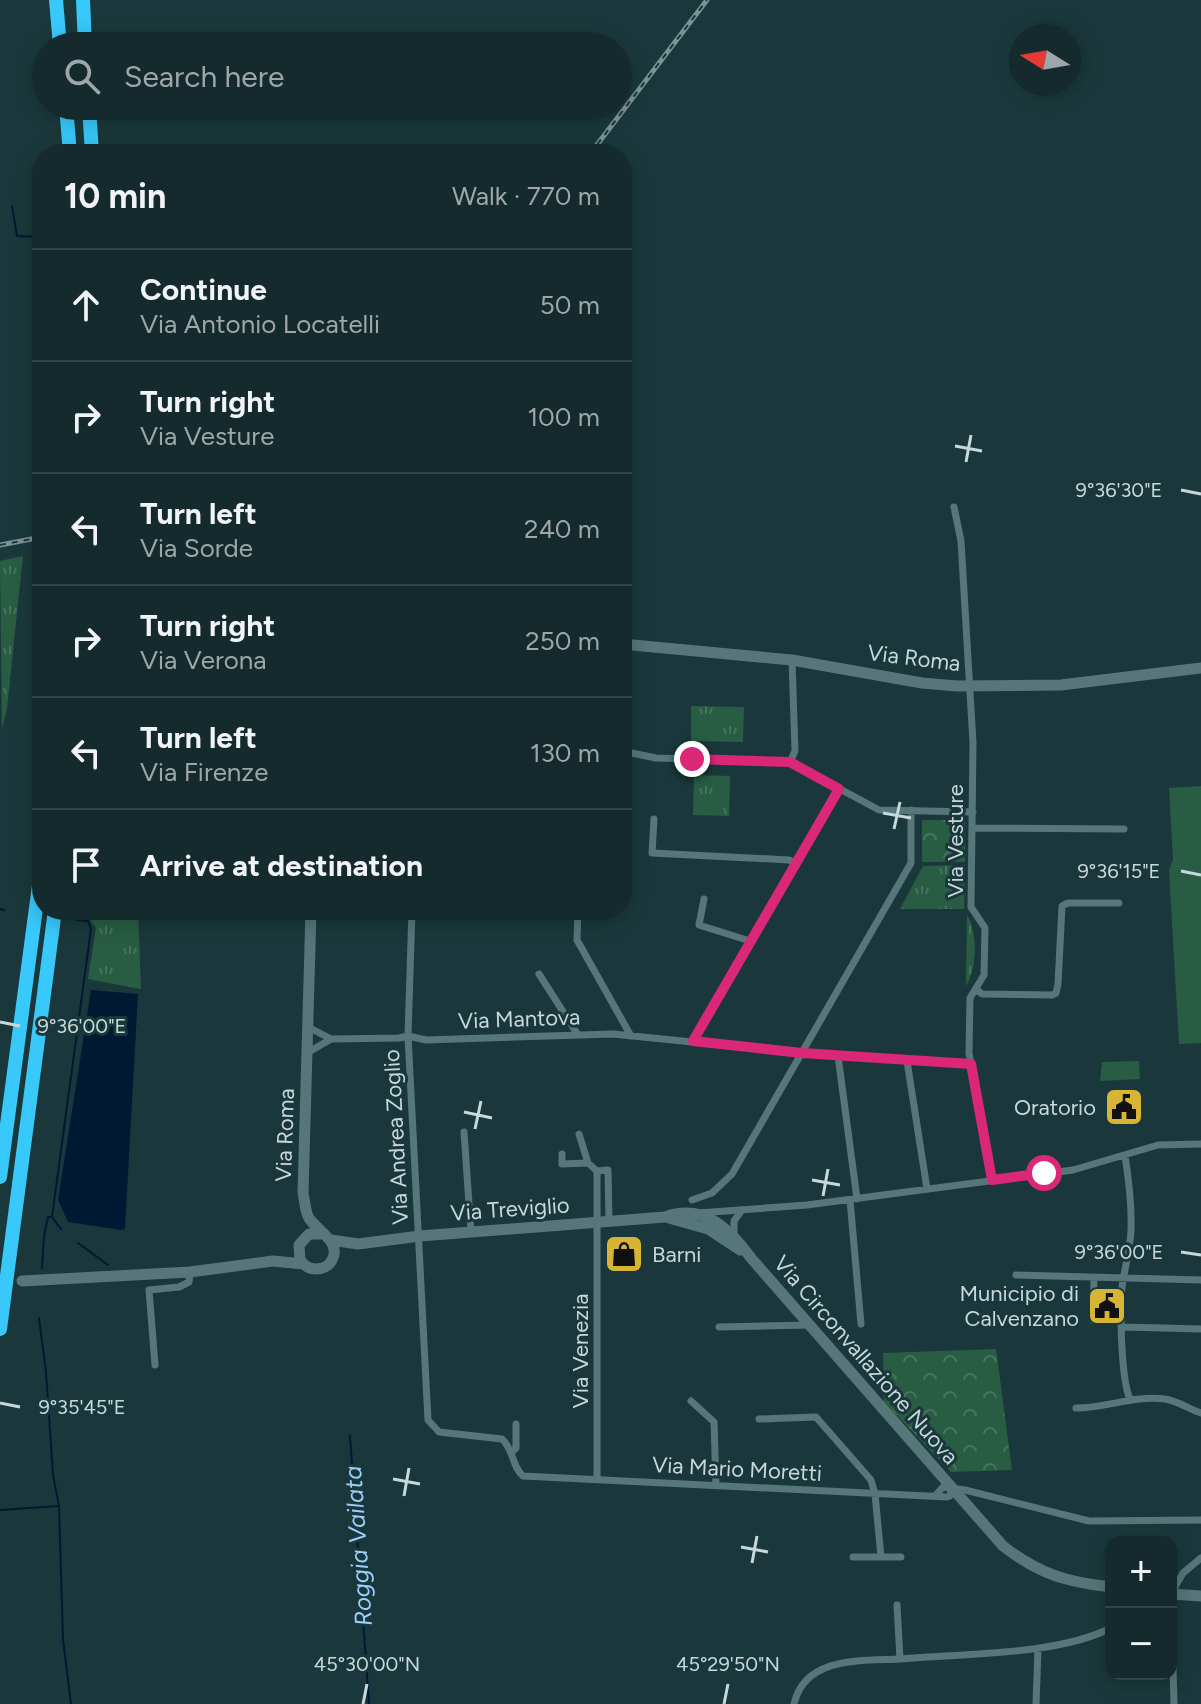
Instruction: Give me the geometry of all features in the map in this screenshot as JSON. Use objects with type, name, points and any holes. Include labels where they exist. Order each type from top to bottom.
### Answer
[{"type":"highway","points":[[56,0],[59,32]]},
{"type":"highway","points":[[83,0],[84,32]]},
{"type":"highway","points":[[67,120],[69,144]]},
{"type":"highway","points":[[90,120],[91,144]]},
{"type":"highway","points":[[0,1177],[34,920]]},
{"type":"highway","points":[[0,1329],[54,920]]},
{"type":"main road","name":"Via Roma","points":[[632,645],[792,660],[922,683],[970,686],[1061,685],[1201,668]]},
{"type":"main road","name":"Via Roma","points":[[302,1241],[309,1218],[303,1193],[311,920]]},
{"type":"main road","name":"Via Treviglio","points":[[273,1261],[314,1233],[358,1244],[420,1236],[665,1217],[705,1219]]},
{"type":"main road","points":[[309,1218],[327,1237],[334,1257]]},
{"type":"main road","points":[[705,1219],[734,1235],[751,1258]]},
{"type":"main road","points":[[705,1219],[751,1258]]},
{"type":"main road","points":[[302,1241],[298,1255],[303,1264]]},
{"type":"main road","name":"Via Treviglio","points":[[22,1281],[190,1272],[273,1261],[320,1269],[358,1244]]},
{"type":"main road","name":"Via Circonvallazione Nuova","points":[[751,1258],[1003,1546],[1036,1570],[1079,1583],[1105,1586]]},
{"type":"main road","points":[[1177,1594],[1201,1596]]},
{"type":"street","name":"Via Vesture","points":[[954,507],[961,541],[970,686],[973,812],[971,907],[985,928],[984,975],[970,998],[971,1064],[992,1180]]},
{"type":"street","points":[[790,762],[795,751],[792,660]]},
{"type":"street","points":[[632,753],[656,758],[790,762],[879,810],[973,812]]},
{"type":"street","points":[[693,1041],[839,789]]},
{"type":"street","points":[[692,1200],[712,1193],[732,1174],[911,863],[911,810]]},
{"type":"street","points":[[654,819],[652,853],[789,860],[796,863]]},
{"type":"street","points":[[973,828],[1124,829]]},
{"type":"street","points":[[704,899],[699,925],[750,941]]},
{"type":"street","points":[[976,989],[982,994],[1056,993],[1062,906],[1068,903],[1119,903]]},
{"type":"street","name":"Via Andrea Zoglio","points":[[412,920],[408,1036],[428,1420],[445,1435],[502,1439],[512,1452]]},
{"type":"street","points":[[578,920],[577,940],[631,1036]]},
{"type":"street","points":[[539,974],[578,1035]]},
{"type":"street","points":[[308,1027],[331,1039]]},
{"type":"street","points":[[307,1053],[331,1039],[408,1036]]},
{"type":"street","name":"Via Mantova","points":[[408,1036],[426,1040],[631,1036],[838,1056],[971,1064]]},
{"type":"street","points":[[838,1056],[854,1199],[861,1324]]},
{"type":"street","points":[[907,1061],[927,1189]]},
{"type":"street","points":[[464,1132],[471,1232]]},
{"type":"street","points":[[579,1134],[588,1163],[597,1171],[608,1170],[604,1222]]},
{"type":"street","points":[[705,1219],[740,1210],[854,1199],[1073,1170],[1158,1145],[1201,1144]]},
{"type":"street","points":[[562,1154],[562,1164],[588,1163]]},
{"type":"street","points":[[1125,1156],[1131,1196],[1131,1232],[1123,1279],[1123,1327],[1126,1388],[1130,1399]]},
{"type":"street","points":[[705,1219],[740,1210]]},
{"type":"street","points":[[734,1235],[734,1221],[740,1210]]},
{"type":"street","name":"Via Venezia","points":[[597,1479],[604,1222]]},
{"type":"street","name":"Via Treviglio","points":[[155,1365],[149,1290],[179,1287],[189,1282],[190,1272]]},
{"type":"street","points":[[1016,1275],[1201,1280]]},
{"type":"street","points":[[1093,1320],[1094,1278]]},
{"type":"street","points":[[719,1327],[809,1325]]},
{"type":"street","points":[[1123,1327],[1201,1329]]},
{"type":"street","points":[[1076,1408],[1100,1408],[1130,1399],[1161,1398],[1201,1413]]},
{"type":"street","points":[[691,1401],[714,1422],[716,1486]]},
{"type":"street","name":"Via Mario Moretti","points":[[759,1419],[816,1417],[871,1480],[881,1557]]},
{"type":"street","points":[[512,1452],[516,1448],[516,1424]]},
{"type":"street","name":"Via Mario Moretti","points":[[512,1452],[523,1476],[935,1496]]},
{"type":"street","name":"Via Circonvallazione Nuova","points":[[935,1496],[943,1487],[951,1489]]},
{"type":"street","points":[[951,1489],[1089,1521],[1201,1520]]},
{"type":"street","points":[[853,1557],[901,1557]]},
{"type":"street","points":[[1177,1584],[1183,1573],[1201,1558]]},
{"type":"street","points":[[897,1605],[900,1659]]},
{"type":"street","points":[[1171,1608],[1174,1704]]},
{"type":"street","points":[[794,1704],[797,1694],[813,1673],[839,1663],[1038,1649],[1086,1639],[1105,1631]]},
{"type":"street","points":[[1036,1704],[1038,1649]]},
{"type":"green space","points":[[23,556],[7,708],[2,729],[0,561]]},
{"type":"green space","points":[[691,706],[744,707],[743,742],[691,741]]},
{"type":"green space","points":[[694,775],[730,776],[729,816],[693,815]]},
{"type":"green space","points":[[1201,786],[1201,1043],[1179,1044],[1169,870],[1173,859],[1169,788]]},
{"type":"green space","points":[[922,820],[965,820],[965,862],[922,862]]},
{"type":"green space","points":[[965,865],[964,909],[900,909],[923,866]]},
{"type":"green space","points":[[967,915],[975,950],[966,986]]},
{"type":"green space","points":[[90,920],[138,920],[141,989],[88,979],[96,928]]},
{"type":"green space","points":[[1139,1061],[1140,1079],[1100,1081],[1102,1062]]},
{"type":"green space","points":[[996,1349],[1012,1470],[951,1472],[884,1402],[883,1353]]},
{"type":"water","points":[[91,990],[138,994],[125,1229],[121,1230],[68,1222],[58,1200]]},
{"type":"waterway","points":[[12,206],[17,236],[32,237]]},
{"type":"waterway","points":[[0,909],[4,910]]},
{"type":"waterway","points":[[61,1229],[52,1217],[91,929],[88,921],[77,920]]},
{"type":"waterway","points":[[42,1268],[44,1236],[48,1217],[51,1217]]},
{"type":"waterway","points":[[78,1243],[108,1265]]},
{"type":"waterway","points":[[39,1318],[53,1475],[59,1506],[63,1639],[71,1704]]},
{"type":"waterway","name":"Roggia Vailata","points":[[350,1436],[369,1704]]},
{"type":"waterway","points":[[0,1510],[59,1506]]},
{"type":"railway","points":[[632,99],[707,0]]},
{"type":"railway","points":[[598,144],[616,120]]},
{"type":"railway","points":[[0,545],[32,539]]},
{"type":"place","name":"Oratorio","points":[[1124,1107]]},
{"type":"place","name":"Barni","points":[[624,1254]]},
{"type":"place","name":"Municipio di Calvenzano","points":[[1107,1306]]},
{"type":"route","points":[[692,759],[790,762],[839,789],[693,1041],[802,1053],[971,1064],[992,1180],[1044,1173]]}]
